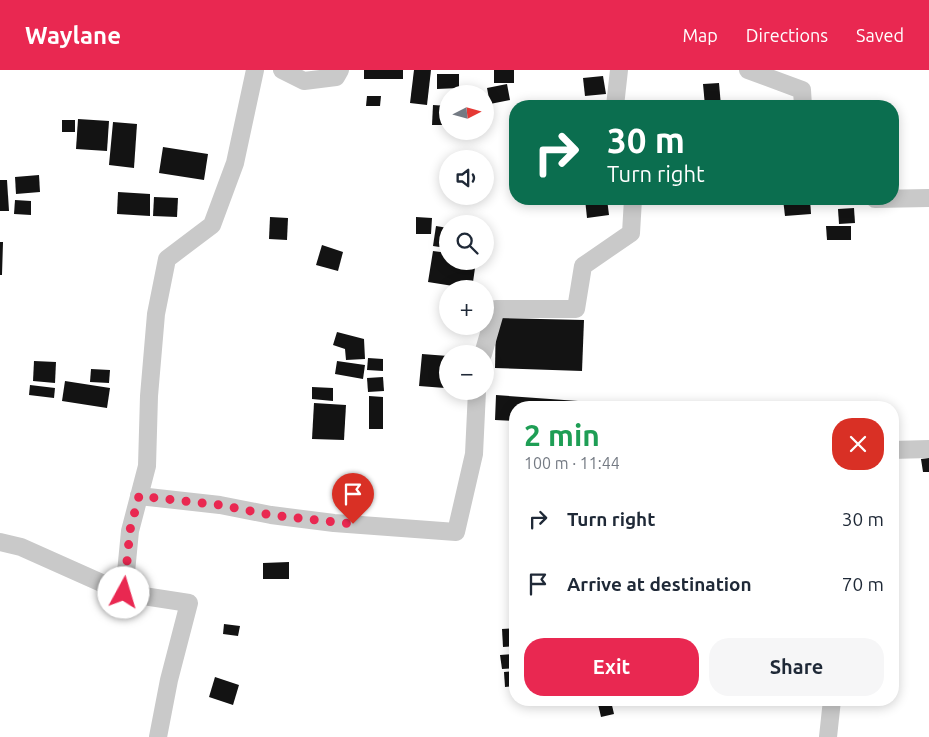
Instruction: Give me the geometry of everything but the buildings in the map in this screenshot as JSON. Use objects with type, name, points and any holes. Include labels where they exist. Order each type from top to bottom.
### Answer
[{"type":"street","points":[[124,593],[130,530],[147,466],[156,314],[167,258],[212,225],[236,163],[255,70]]},
{"type":"street","points":[[282,70],[304,81],[336,77],[340,70]]},
{"type":"street","points":[[616,100],[619,70]]},
{"type":"street","points":[[748,70],[802,90],[803,100]]},
{"type":"street","points":[[899,199],[929,198]]},
{"type":"street","points":[[486,345],[496,309],[576,309],[583,266],[631,233],[633,205]]},
{"type":"street","points":[[139,496],[220,505],[271,515],[334,523],[456,532],[474,454],[477,400]]},
{"type":"street","points":[[899,450],[929,449]]},
{"type":"street","points":[[0,542],[22,547],[124,593],[188,603],[169,680],[158,737]]},
{"type":"street","points":[[828,737],[831,706]]},
{"type":"route","points":[[124,593],[130,530],[139,496],[220,505],[271,515],[353,524]]}]
